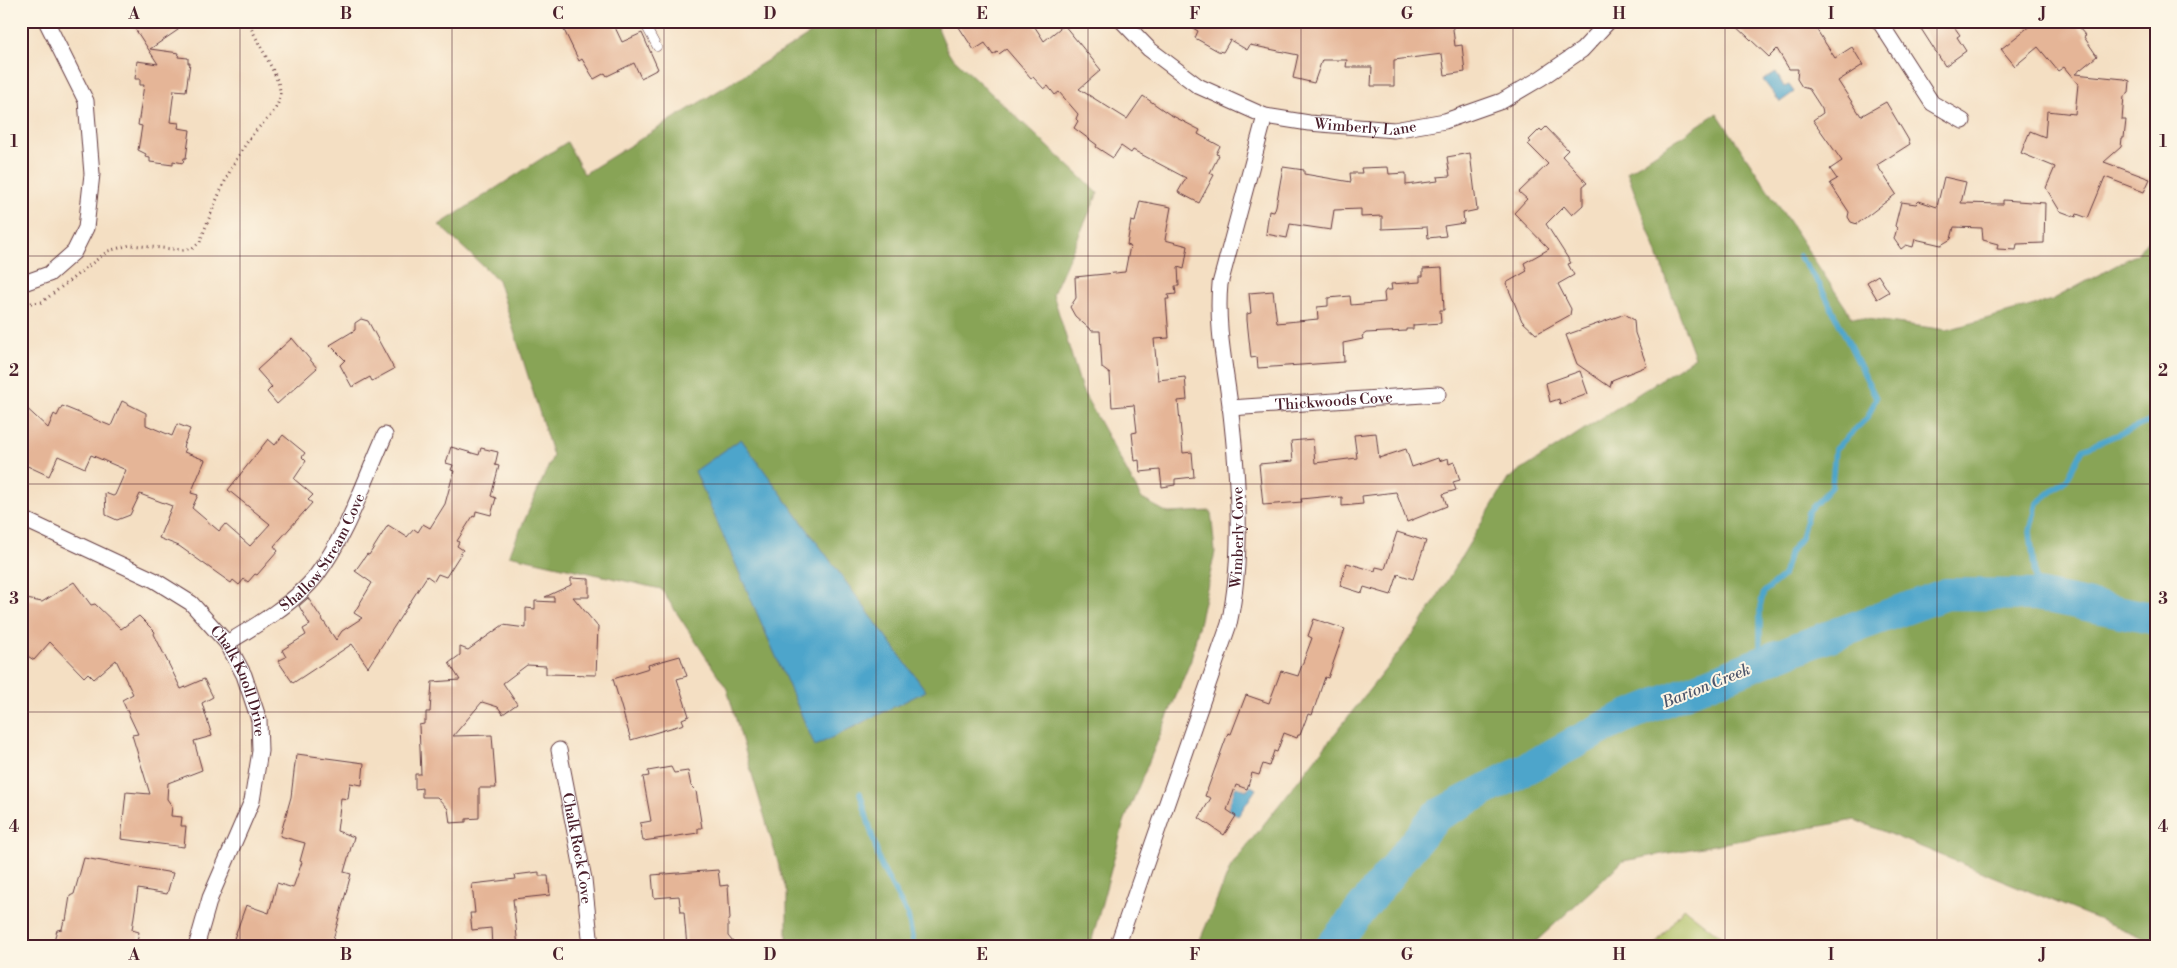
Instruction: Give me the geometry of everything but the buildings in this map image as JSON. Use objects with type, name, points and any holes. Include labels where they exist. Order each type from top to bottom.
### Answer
[{"type":"street","points":[[21,284],[48,274],[74,252],[86,228],[92,174],[86,101],[46,21]]},
{"type":"street","name":"Wimberly Lane","points":[[1122,21],[1148,49],[1198,86],[1265,116],[1309,123],[1394,130],[1445,121],[1502,100],[1542,78],[1582,50],[1609,21]]},
{"type":"street","points":[[1879,21],[1932,103],[1963,121]]},
{"type":"street","name":"Wimberly Cove","points":[[1117,947],[1229,624],[1236,592],[1239,537],[1230,408],[1218,310],[1220,284],[1265,116]]},
{"type":"street","name":"Thickwoods Cove","points":[[1230,408],[1438,394]]},
{"type":"street","name":"Shallow Stream Cove","points":[[227,643],[279,609],[315,577],[343,533],[385,434]]},
{"type":"street","name":"Chalk Knoll Drive","points":[[21,518],[154,580],[191,603],[227,643],[244,675],[259,720],[260,751],[252,801],[210,898],[196,947]]},
{"type":"street","name":"Chalk Rock Cove","points":[[559,750],[584,880],[591,947]]},
{"type":"lane","points":[[643,21],[657,47]]},
{"type":"path","points":[[21,304],[42,302],[108,251],[130,245],[183,250],[194,248],[200,242],[225,184],[244,149],[278,104],[280,92],[277,80],[248,21]]},
{"type":"green space","points":[[831,21],[935,21],[949,54],[1098,193],[1053,294],[1082,390],[1142,499],[1168,513],[1211,511],[1215,552],[1191,660],[1124,822],[1090,947],[787,947],[787,893],[727,689],[661,589],[509,555],[553,456],[498,280],[439,225],[567,142],[584,174]]},
{"type":"green space","points":[[1717,113],[1852,317],[1947,330],[2052,300],[2137,254],[2156,229],[2156,943],[1855,820],[1623,861],[1530,947],[1197,947],[1231,866],[1421,624],[1508,479],[1695,357],[1627,172]]},
{"type":"green space","points":[[1684,908],[1721,937],[1713,947],[1653,947]]},
{"type":"water","points":[[1776,72],[1784,87],[1789,85],[1794,92],[1780,102],[1763,80]]},
{"type":"water","points":[[741,439],[926,691],[815,746],[695,471]]},
{"type":"water","points":[[1251,786],[1256,789],[1238,816],[1228,809],[1231,796],[1236,787],[1247,790]]},
{"type":"waterway","points":[[1760,663],[1760,606],[1764,592],[1783,576],[1790,552],[1801,538],[1808,512],[1832,486],[1835,449],[1868,417],[1876,398],[1820,285],[1799,256]]},
{"type":"waterway","points":[[2037,595],[2030,531],[2037,503],[2067,479],[2083,449],[2156,419]]},
{"type":"waterway","name":"Barton Creek","points":[[1331,947],[1436,816],[1620,719],[1792,650],[1946,594],[2037,595],[2156,619]]},
{"type":"waterway","points":[[860,793],[881,866],[908,916],[914,947]]}]
